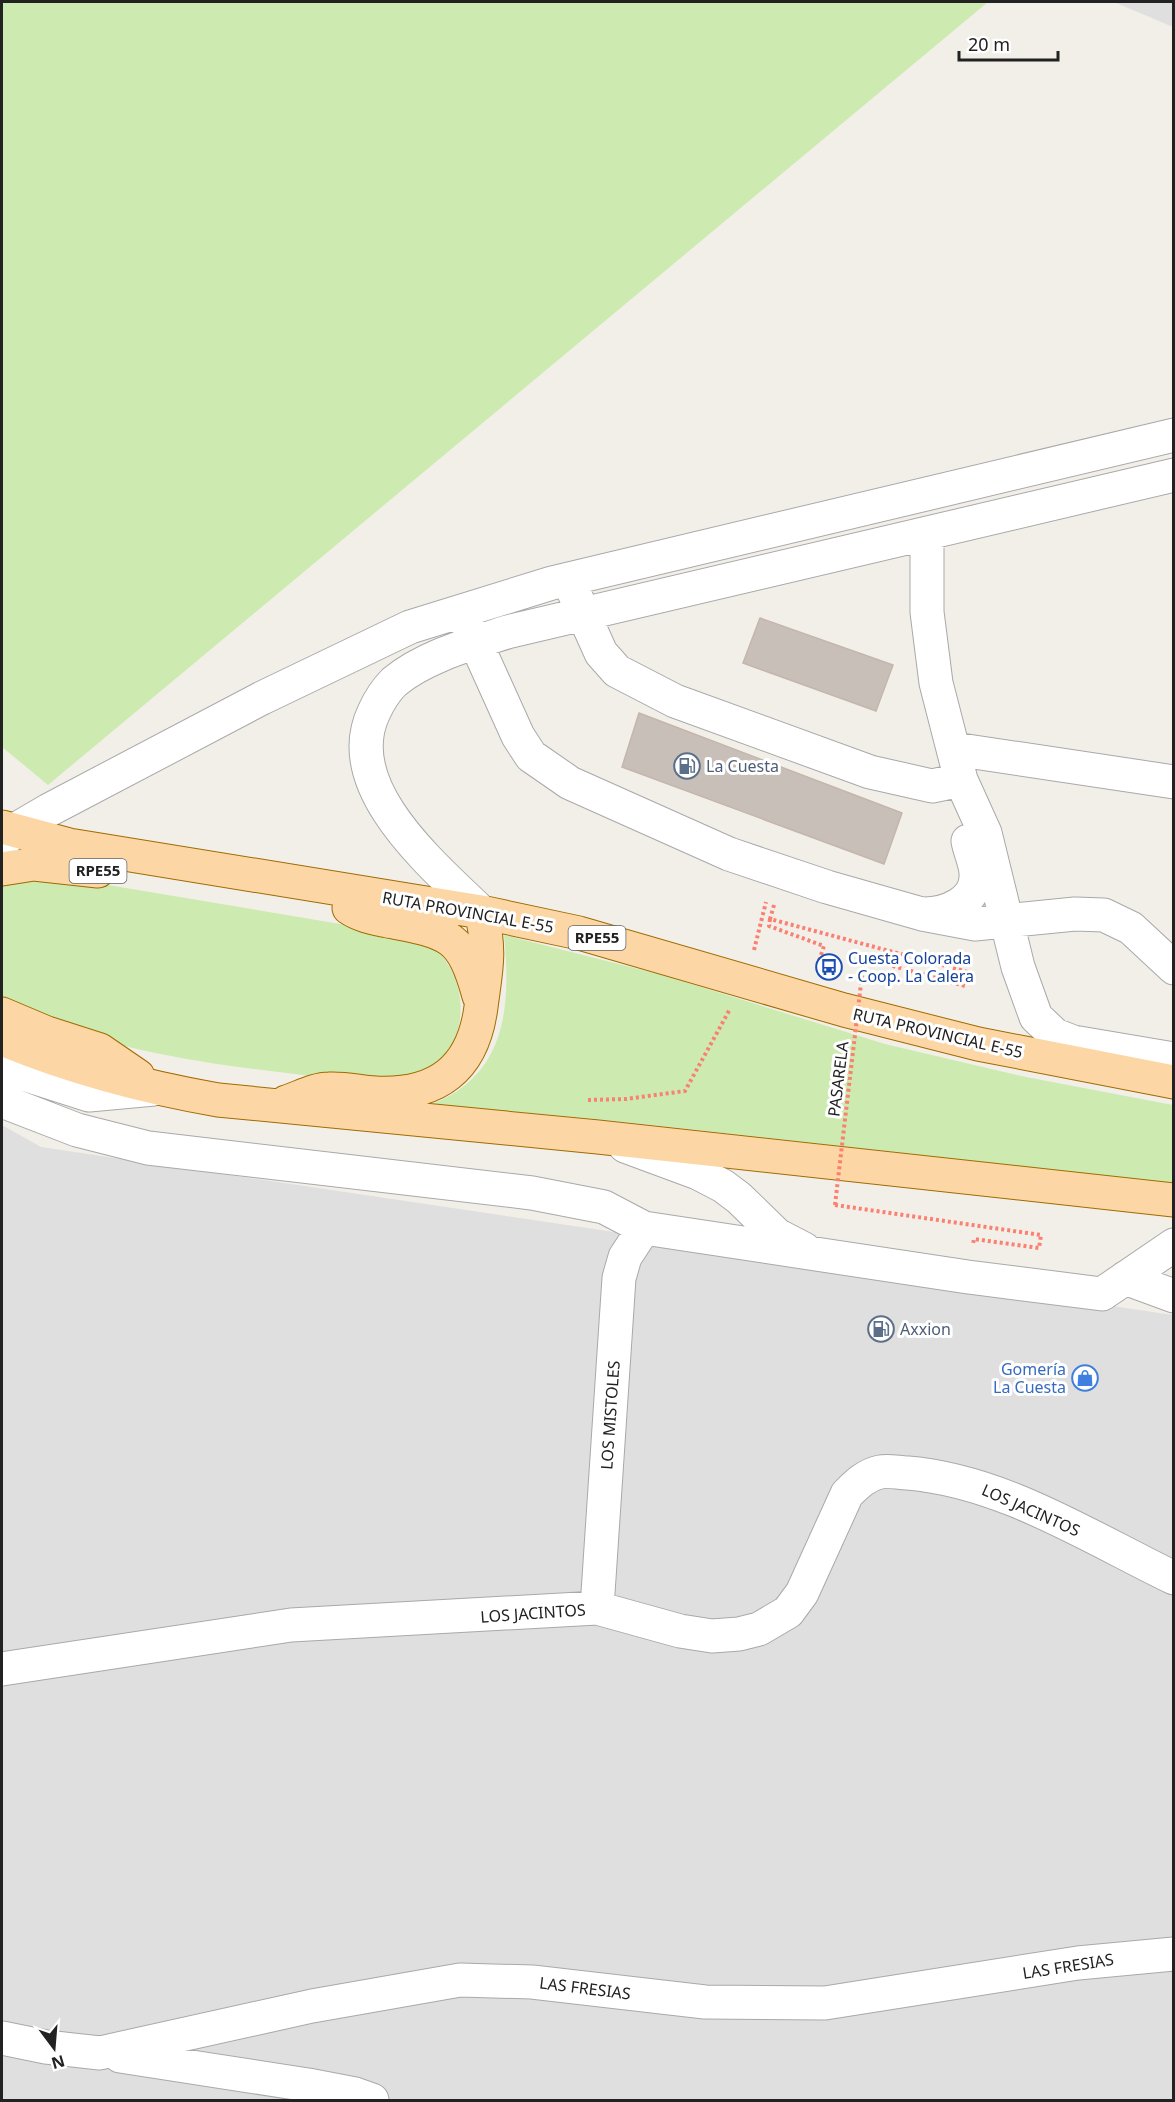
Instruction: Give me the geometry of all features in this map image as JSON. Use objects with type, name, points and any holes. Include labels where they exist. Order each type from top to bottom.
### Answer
[{"type":"main road","name":"RUTA PROVINCIAL E-55","points":[[5,834],[194,867],[481,912],[579,933],[844,1010],[978,1044],[1173,1082]]},
{"type":"main road","name":"RPE55","points":[[2,869],[34,864],[135,877],[194,867]]},
{"type":"main road","name":"RPE55","points":[[309,884],[360,915],[430,929],[446,936],[465,954],[482,1004]]},
{"type":"main road","name":"RPE55","points":[[273,1107],[328,1088],[403,1093],[438,1082],[455,1070],[467,1054],[477,1032],[487,982],[487,936],[481,912]]},
{"type":"main road","name":"RPE55","points":[[2,1014],[47,1033],[100,1050],[157,1089]]},
{"type":"main road","name":"RPE55","points":[[2,1039],[88,1072],[157,1089],[273,1107],[598,1137],[1173,1200]]},
{"type":"street","points":[[5,834],[321,668],[410,627],[552,583],[1173,435]]},
{"type":"street","points":[[481,912],[428,860],[396,821],[368,771],[365,736],[370,720],[386,691],[421,666],[476,642],[584,613],[1173,475]]},
{"type":"street","points":[[922,914],[951,910],[971,893],[976,883],[976,873],[964,830],[958,765],[930,648],[927,612],[927,533]]},
{"type":"street","points":[[552,583],[574,595],[601,653],[617,671],[675,701],[870,772],[932,786],[958,765],[1173,782]]},
{"type":"street","points":[[472,606],[468,613],[467,627],[513,725],[531,756],[570,783],[729,854],[827,887],[922,914],[999,927],[1075,914],[1104,915],[1131,928],[1173,968]]},
{"type":"street","points":[[958,765],[985,833],[999,927],[1018,967],[1031,1007],[1043,1026],[1054,1035],[1073,1042],[1173,1059]]},
{"type":"street","points":[[2,1067],[90,1095],[157,1089]]},
{"type":"street","points":[[2,1101],[77,1130],[148,1148],[532,1192],[604,1207],[644,1228],[817,1255],[1102,1294],[1173,1245]]},
{"type":"street","points":[[598,1137],[689,1169],[723,1186],[739,1198],[777,1235],[817,1255]]},
{"type":"street","name":"LOS MISTOLES","points":[[597,1608],[620,1278],[626,1257],[644,1228]]},
{"type":"street","points":[[1125,1278],[1173,1296]]},
{"type":"street","name":"LOS JACINTOS","points":[[2,1669],[291,1625],[597,1608],[680,1631],[712,1636],[739,1634],[759,1629],[788,1612],[802,1593],[847,1494],[859,1481],[881,1472],[921,1474],[980,1486],[1036,1510],[1173,1578]]},
{"type":"street","name":"LAS FRESIAS","points":[[2,2038],[46,2047],[100,2053],[312,2006],[460,1980],[532,1982],[705,2002],[825,2003],[1078,1964],[1173,1954]]},
{"type":"street","points":[[100,2053],[308,2085],[355,2094],[372,2100]]},
{"type":"path","points":[[583,1100],[626,1099],[685,1091],[747,980],[766,901],[774,904],[769,926],[824,946],[819,961]]},
{"type":"path","name":"PASARELA","points":[[770,919],[968,972],[965,986],[864,958],[836,1205],[1041,1235],[1039,1248],[974,1239]]},
{"type":"shaded area","points":[[1114,2],[1173,2],[1173,27]]},
{"type":"shaded area","points":[[2,1125],[41,1147],[1173,1315],[1173,2100],[2,2100]]},
{"type":"green space","points":[[2,2],[988,2],[48,785],[2,747]]},
{"type":"green space","points":[[15,878],[90,882],[388,932],[422,941],[435,947],[449,966],[456,982],[460,999],[457,1032],[450,1047],[440,1060],[426,1070],[409,1076],[363,1080],[302,1075],[177,1057],[105,1041],[70,1030],[2,1001],[2,884]]},
{"type":"green space","points":[[504,935],[662,975],[885,1044],[1026,1077],[1173,1105],[1173,1183],[606,1120],[432,1104],[457,1091],[476,1075],[490,1056],[499,1035],[506,987]]},
{"type":"building","points":[[760,618],[893,665],[876,711],[743,663]]},
{"type":"building","points":[[639,713],[902,813],[884,864],[622,767]]},
{"type":"place","name":"La Cuesta","points":[[687,766]]},
{"type":"place","name":"Cuesta Colorada - Coop. La Calera","points":[[829,967]]},
{"type":"place","name":"Axxion","points":[[881,1329]]},
{"type":"place","name":"Gomería La Cuesta","points":[[1085,1378]]}]
